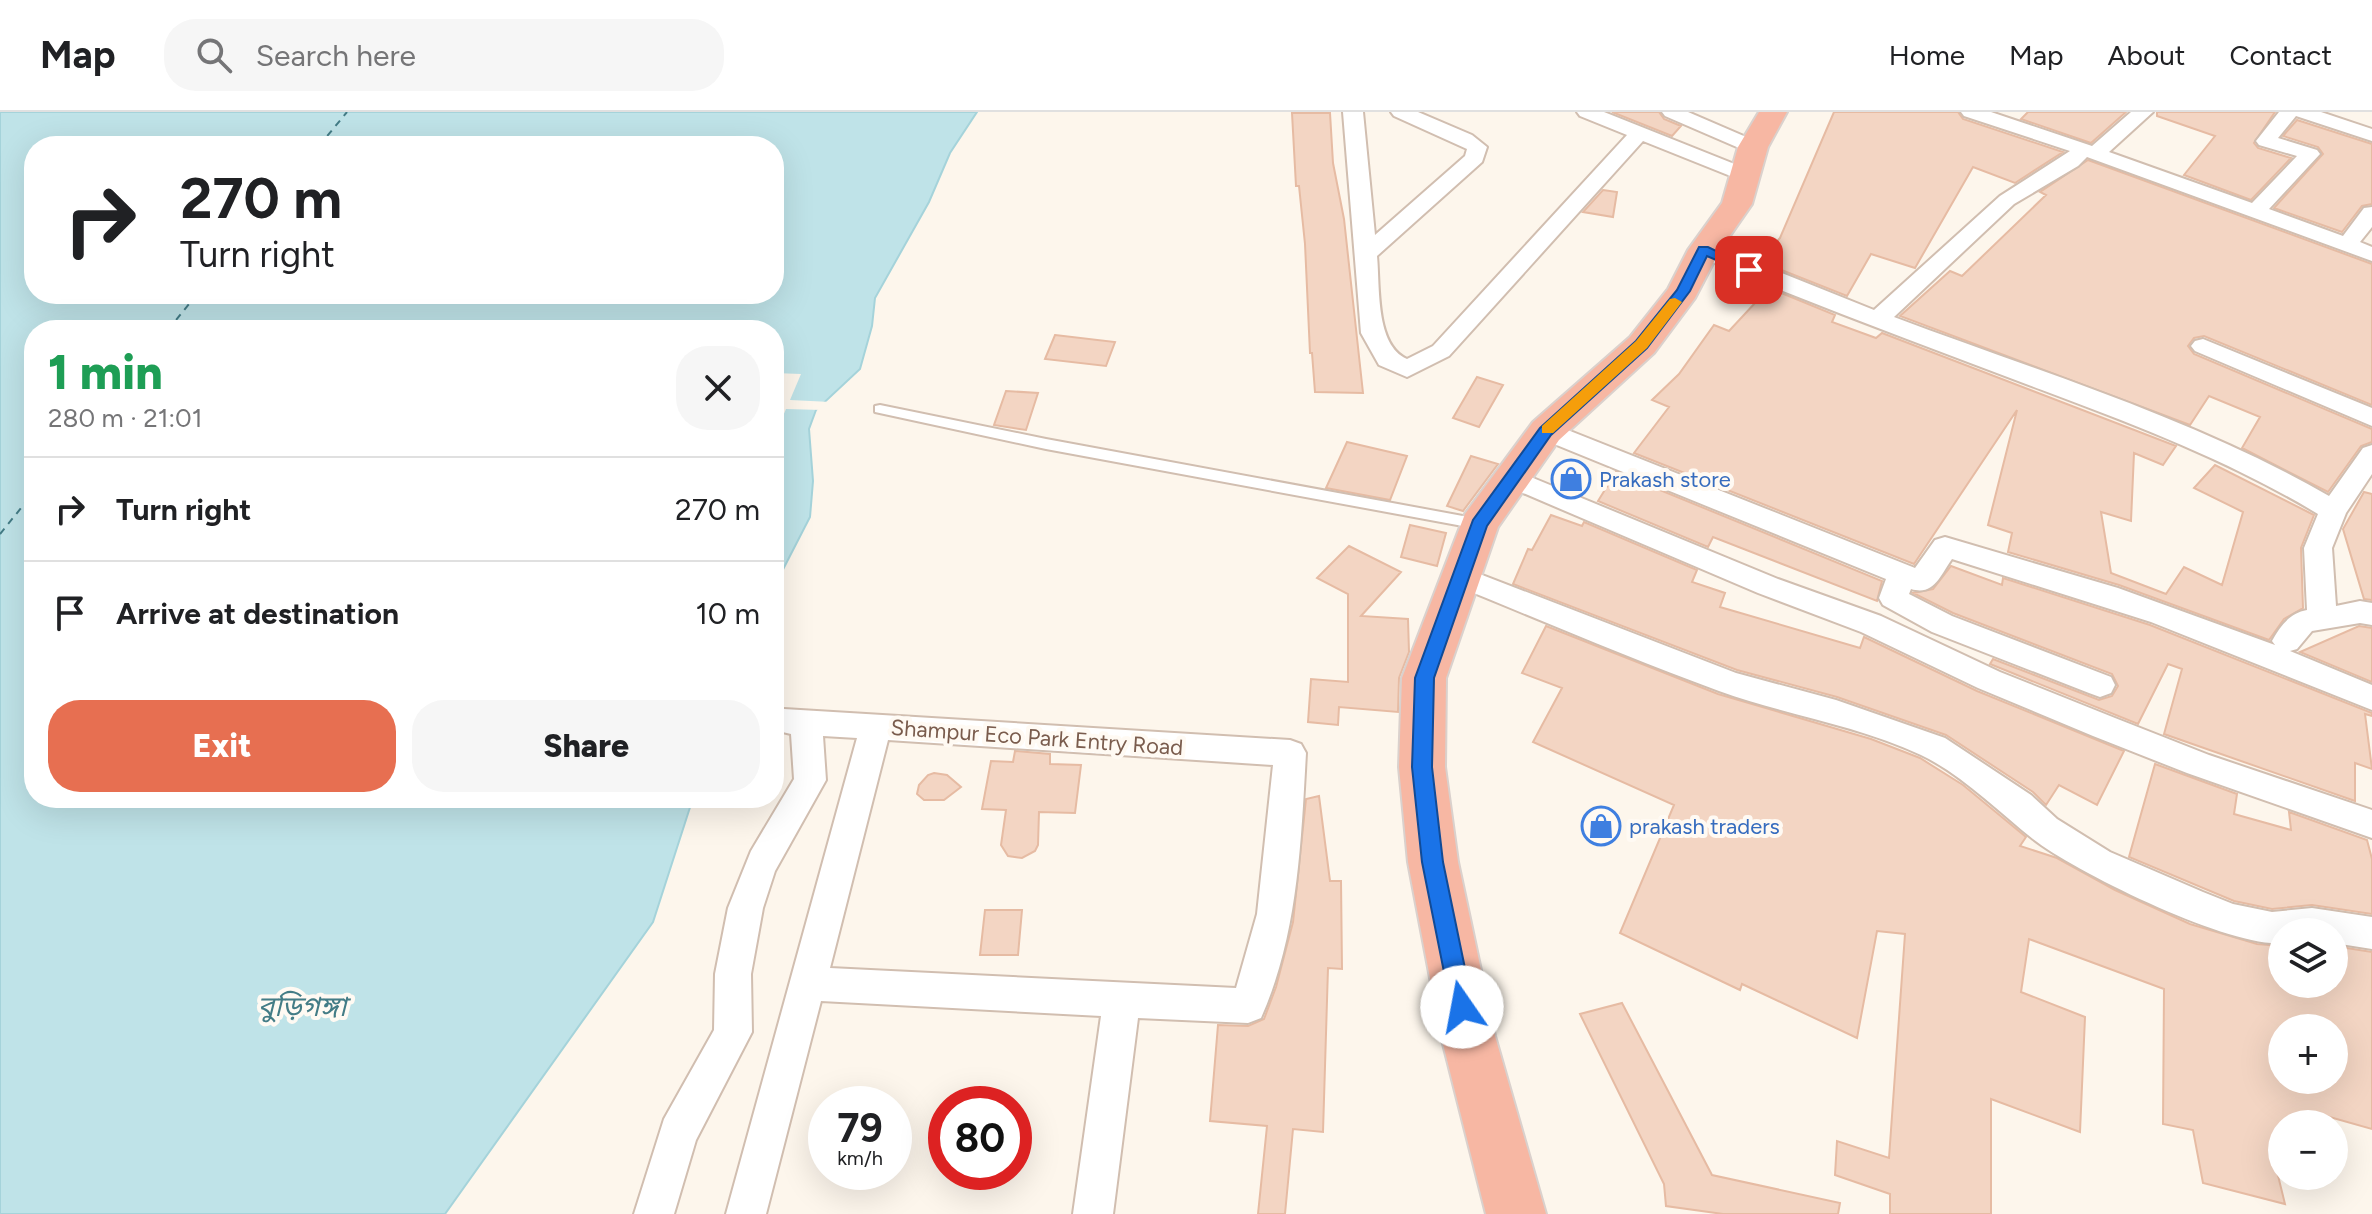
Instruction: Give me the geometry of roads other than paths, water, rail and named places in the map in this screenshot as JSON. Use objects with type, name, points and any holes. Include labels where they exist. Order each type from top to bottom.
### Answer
[{"type":"highway","points":[[1525,1212],[1468,1036],[1433,862],[1422,767],[1424,678],[1479,524],[1546,431],[1642,345],[1683,291],[1704,250],[1737,204],[1757,145]]},
{"type":"street","points":[[1353,112],[1373,333],[1388,360],[1407,369],[1441,351],[1640,133]]},
{"type":"street","points":[[1367,253],[1475,158],[1477,147],[1465,139],[1401,112]]},
{"type":"street","points":[[1587,112],[1640,133],[1757,145]]},
{"type":"street","points":[[1672,112],[1757,145]]},
{"type":"street","points":[[1971,112],[2090,151],[2372,254]]},
{"type":"street","points":[[1878,319],[2007,200],[2090,151],[2143,112]]},
{"type":"street","points":[[2255,212],[2310,154],[2266,141],[2289,112]]},
{"type":"street","points":[[2302,112],[2372,135]]},
{"type":"street","points":[[2347,245],[2372,213]]},
{"type":"street","points":[[1704,250],[1771,279],[2161,426],[2267,472],[2333,511]]},
{"type":"street","points":[[2203,346],[2372,418]]},
{"type":"street","points":[[1546,431],[1921,582],[1945,547],[2014,565],[2156,614],[2372,698]]},
{"type":"street","points":[[2322,619],[2318,548],[2333,511],[2372,454]]},
{"type":"street","points":[[1511,478],[1768,586],[1871,624],[1989,680],[2118,732],[2253,784],[2372,824]]},
{"type":"street","points":[[1902,574],[1893,598],[1942,624],[2100,685]]},
{"type":"street","points":[[1459,576],[1730,683],[1836,712],[1934,747],[2019,805],[2045,829],[2098,862],[2218,914],[2272,928],[2312,924],[2372,933]]},
{"type":"street","points":[[2287,641],[2304,621],[2360,612],[2372,614]]},
{"type":"street","name":"Shampur Eco Park Entry Road","points":[[654,1214],[678,1133],[733,1032],[731,1018],[736,952],[756,875],[810,780],[795,722],[1290,753],[1284,840],[1263,970],[1248,1006],[1122,1000]]},
{"type":"street","points":[[746,1214],[876,727]]},
{"type":"street","points":[[807,984],[1122,1000],[1093,1214]]},
{"type":"lane","points":[[880,409],[1046,444],[1479,524]]},
{"type":"water","name":"বুড়িগঙ্গা","points":[[0,112],[977,112],[950,153],[929,202],[875,298],[872,326],[860,369],[816,410],[809,429],[813,481],[810,517],[784,568],[784,320],[24,320],[24,808],[690,808],[653,922],[445,1214],[0,1214]]},
{"type":"place","name":"Prakash store","points":[[1571,479]]},
{"type":"place","name":"prakash traders","points":[[1601,826]]}]
